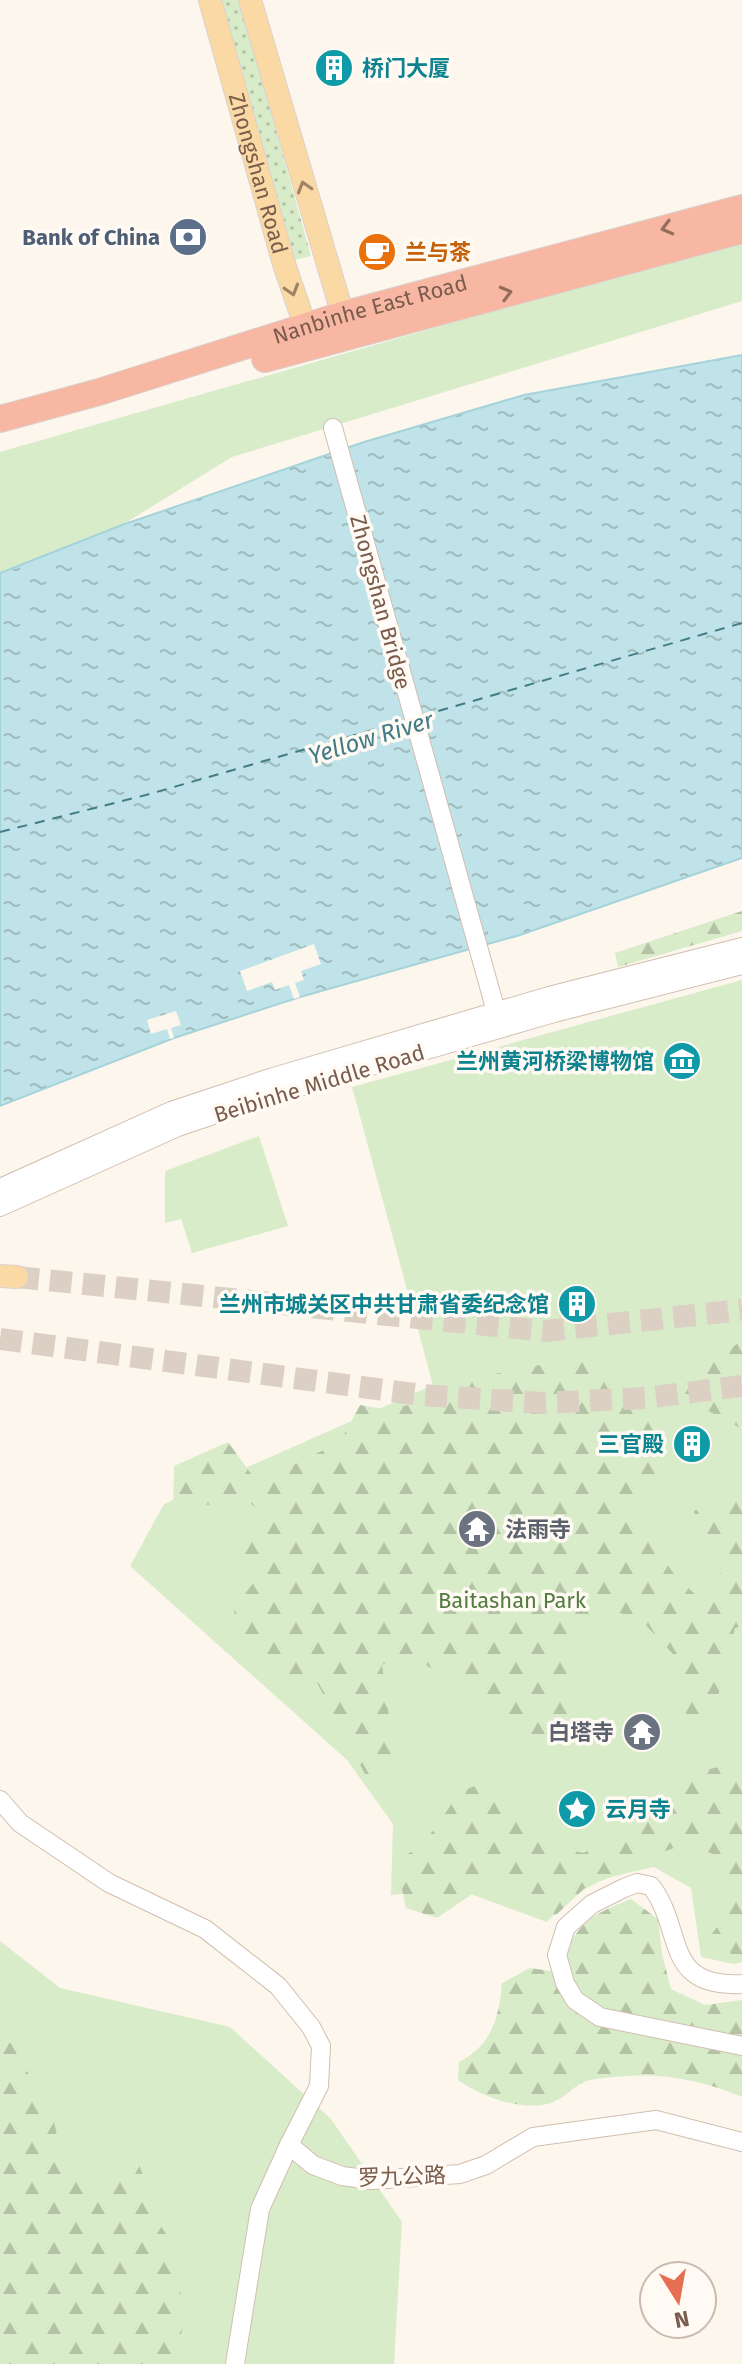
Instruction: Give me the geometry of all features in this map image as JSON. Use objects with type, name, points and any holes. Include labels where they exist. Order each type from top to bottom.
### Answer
[{"type":"highway","name":"Nanbinhe East Road","points":[[0,435],[346,325],[742,208]]},
{"type":"highway","name":"Nanbinhe East Road","points":[[346,325],[742,230]]},
{"type":"highway","name":"Nanbinhe East Road","points":[[0,419],[308,337]]},
{"type":"main road","name":"Zhongshan Road","points":[[210,0],[308,337]]},
{"type":"main road","name":"Zhongshan Road","points":[[250,0],[346,325]]},
{"type":"street","name":"Zhongshan Bridge","points":[[333,428],[498,1020]]},
{"type":"street","name":"Beibinhe Middle Road","points":[[0,1207],[178,1127],[498,1020],[742,947]]},
{"type":"street","name":"Beibinhe Middle Road","points":[[0,1188],[171,1111],[270,1078],[498,1020],[742,965]]},
{"type":"street","points":[[0,1800],[20,1823],[109,1883],[205,1929],[278,1986],[311,2027],[321,2046],[319,2086],[260,2209],[235,2364]]},
{"type":"street","points":[[742,1984],[711,1982],[695,1974],[678,1957],[662,1900],[651,1886],[637,1883],[592,1904],[566,1927],[559,1940],[557,1955],[565,1983],[575,2000],[600,2017],[742,2046]]},
{"type":"street","name":"罗九公路","points":[[289,2145],[313,2165],[342,2176],[372,2180],[460,2174],[486,2165],[533,2137],[656,2120],[742,2142]]},
{"type":"green space","points":[[222,0],[240,0],[311,256],[295,260]]},
{"type":"green space","points":[[742,240],[742,301],[232,457],[122,525],[0,573],[0,452]]},
{"type":"green space","points":[[742,911],[742,931],[618,967],[615,953]]},
{"type":"green space","name":"Baitashan Park","points":[[742,980],[742,1962],[734,1964],[701,1957],[691,1888],[654,1867],[595,1884],[547,1922],[457,1889],[391,1895],[393,1824],[347,1760],[130,1566],[164,1504],[433,1385],[352,1087]]},
{"type":"green space","points":[[259,1136],[288,1226],[192,1253],[181,1219],[165,1223],[165,1171]]},
{"type":"green space","points":[[738,1343],[742,1346],[742,1429],[666,1388],[665,1377],[702,1371]]},
{"type":"green space","points":[[581,1357],[643,1397],[656,1415],[655,1474],[631,1511],[676,1577],[696,1595],[709,1590],[723,1568],[698,1532],[694,1511],[733,1497],[742,1498],[742,1626],[735,1628],[712,1721],[689,1727],[672,1653],[640,1619],[613,1611],[578,1623],[563,1689],[567,1714],[585,1707],[592,1734],[579,1740],[525,1743],[443,1675],[407,1654],[382,1665],[393,1747],[390,1778],[366,1776],[312,1673],[283,1681],[270,1679],[238,1641],[234,1607],[256,1580],[228,1543],[267,1520],[248,1500],[173,1509],[174,1466],[228,1442],[254,1478],[275,1474],[340,1442],[360,1405],[383,1409],[450,1399],[479,1377]]},
{"type":"green space","points":[[742,1762],[742,1961],[709,1938],[734,1903],[724,1858],[685,1844],[640,1860],[589,1884],[556,1915],[541,1918],[512,1882],[490,1882],[437,1918],[406,1908],[396,1860],[421,1847],[461,1791],[492,1780],[522,1809],[543,1845],[584,1853],[705,1770]]},
{"type":"green space","points":[[631,1899],[658,1919],[662,1954],[671,1989],[705,2005],[742,2000],[742,2097],[686,2080],[630,2076],[590,2080],[553,2102],[530,2106],[504,2102],[458,2080],[459,2062],[479,2047],[492,2029],[502,1983],[530,1968],[557,1972],[583,1925]]},
{"type":"green space","points":[[0,1941],[60,1988],[230,2027],[331,2119],[402,2222],[394,2364],[0,2364]]},
{"type":"green space","points":[[0,2043],[11,2043],[53,2117],[67,2182],[93,2179],[139,2164],[161,2226],[178,2253],[183,2326],[173,2364],[0,2364]]},
{"type":"water","name":"Yellow River","points":[[742,355],[742,858],[520,935],[300,997],[174,1038],[0,1106],[0,573],[122,525],[364,442],[524,395]]},
{"type":"pier","points":[[314,944],[321,964],[301,971],[304,980],[295,983],[300,997],[294,999],[289,985],[275,990],[272,982],[247,991],[240,971]]},
{"type":"pier","points":[[176,1011],[181,1025],[171,1028],[174,1038],[170,1039],[167,1029],[151,1034],[147,1020]]},
{"type":"ferry route","points":[[421,716],[742,623]]},
{"type":"ferry route","points":[[0,832],[146,795],[407,720]]},
{"type":"tunnel","points":[[17,1277],[545,1331],[742,1310]]},
{"type":"tunnel","points":[[0,1339],[422,1395],[542,1403],[645,1398],[742,1386]]},
{"type":"place","name":"桥门大厦","points":[[334,68]]},
{"type":"place","name":"Bank of China","points":[[188,237]]},
{"type":"place","name":"兰与茶","points":[[377,252]]},
{"type":"place","name":"兰州黄河桥梁博物馆","points":[[682,1061]]},
{"type":"place","name":"兰州市城关区中共甘肃省委纪念馆","points":[[577,1304]]},
{"type":"place","name":"三官殿","points":[[692,1444]]},
{"type":"place","name":"法雨寺","points":[[477,1529]]},
{"type":"place","name":"白塔寺","points":[[642,1732]]},
{"type":"place","name":"云月寺","points":[[577,1809]]}]
